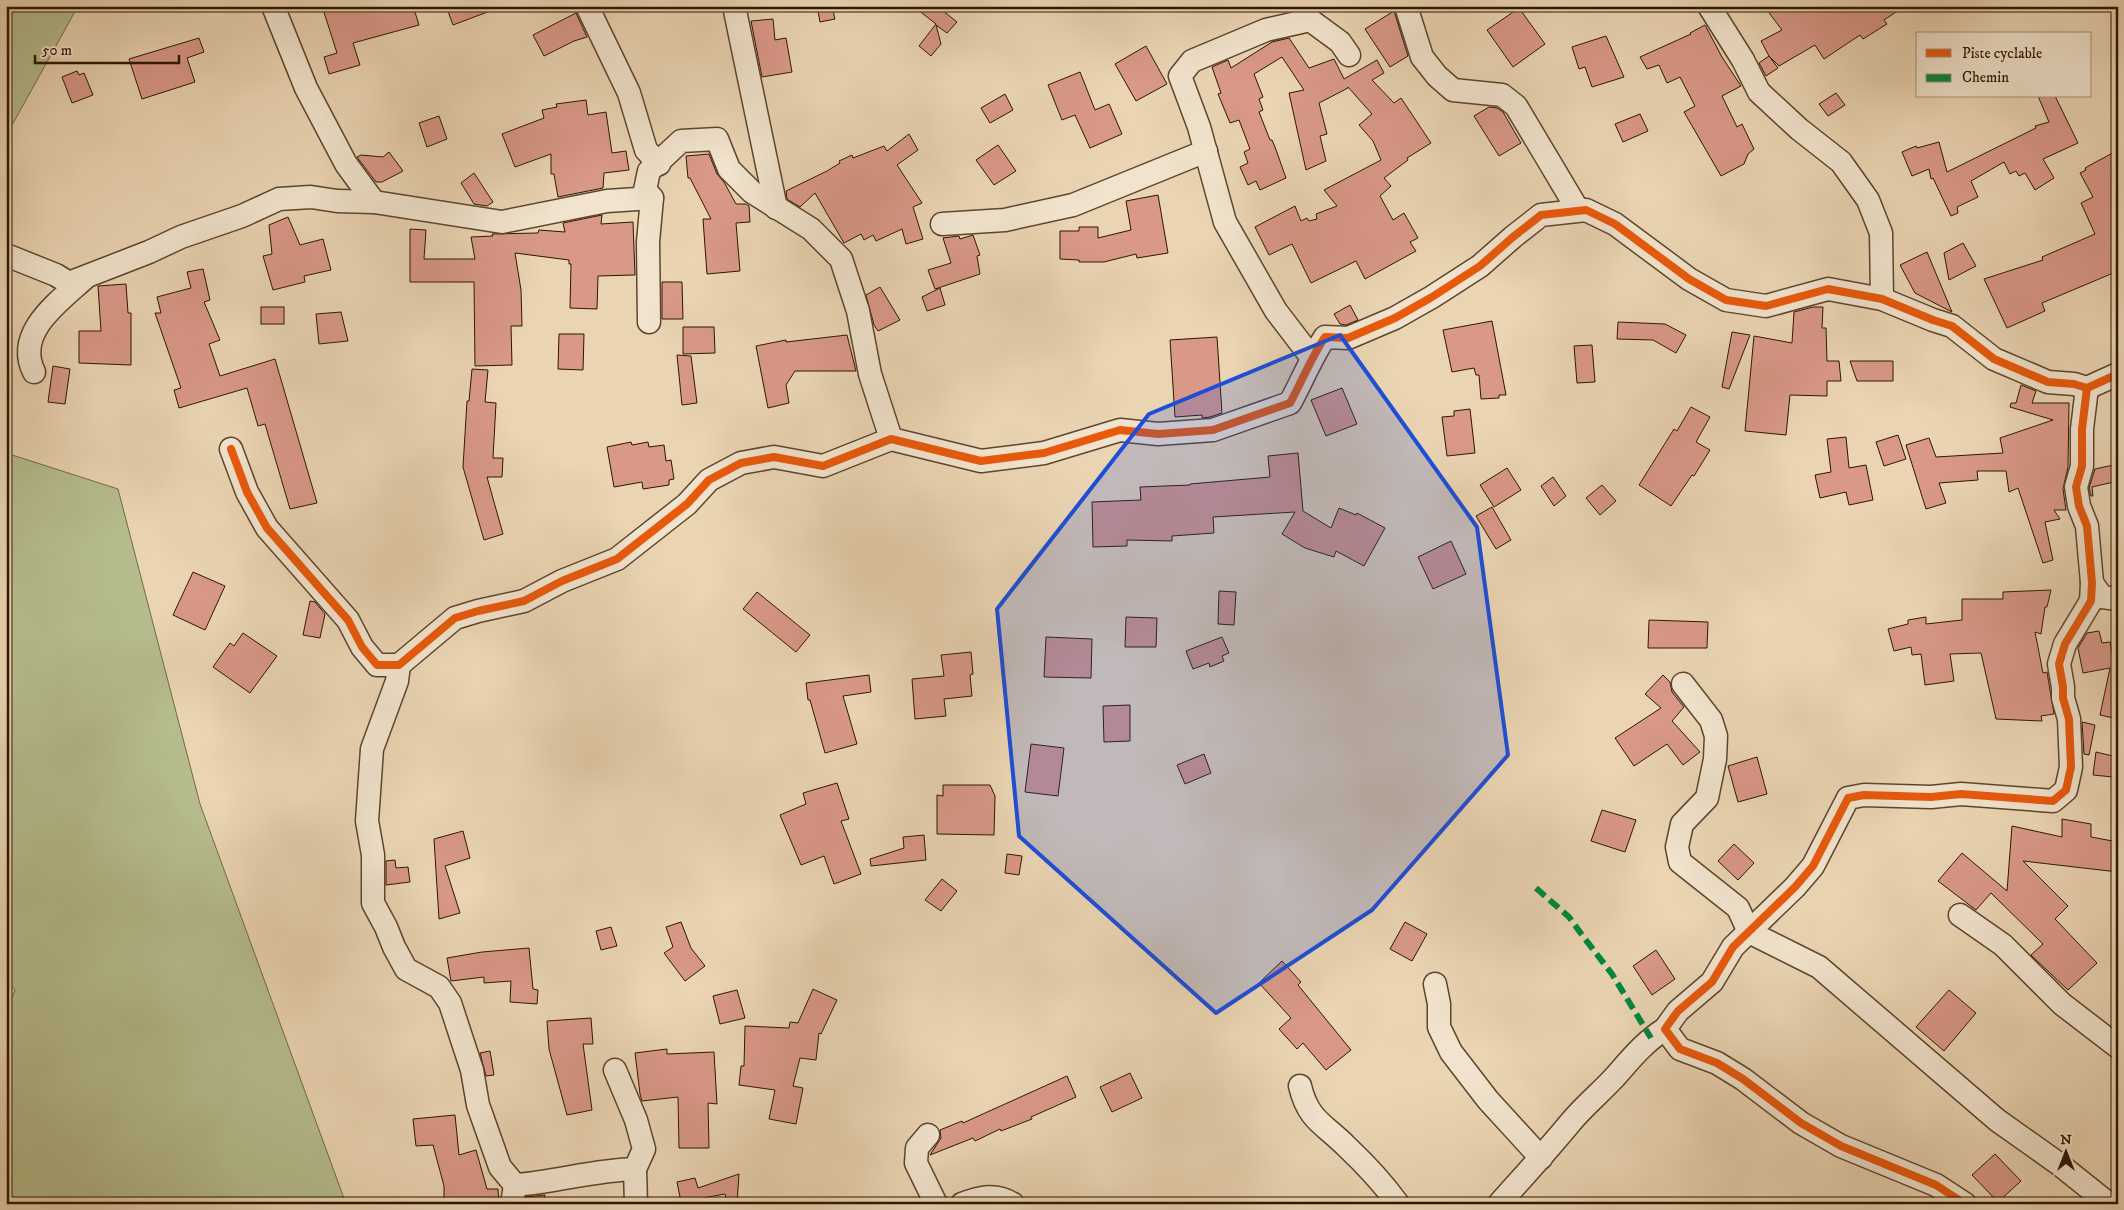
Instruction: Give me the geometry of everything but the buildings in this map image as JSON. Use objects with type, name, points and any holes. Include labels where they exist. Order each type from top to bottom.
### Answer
[{"type":"street","points":[[273,6],[306,88],[346,164],[374,202]]},
{"type":"street","points":[[587,6],[629,93],[646,150],[659,164]]},
{"type":"street","points":[[734,6],[776,208]]},
{"type":"street","points":[[1406,6],[1422,57],[1437,76],[1453,90],[1502,95],[1516,106],[1578,210]]},
{"type":"street","points":[[1709,6],[1743,60],[1759,92],[1799,129],[1841,162],[1868,200],[1880,233],[1882,299]]},
{"type":"street","points":[[1312,358],[1276,312],[1225,222],[1199,127],[1180,76],[1192,61],[1266,30],[1310,20],[1340,42],[1349,55]]},
{"type":"street","points":[[650,322],[648,242],[652,198],[645,190],[649,171],[659,164],[681,141],[717,139],[729,169],[752,192],[812,229],[841,259],[858,310],[870,374],[891,439]]},
{"type":"street","points":[[942,224],[1005,220],[1073,205],[1206,151]]},
{"type":"street","points":[[6,256],[56,275],[69,283],[149,252],[181,237],[242,216],[279,198],[311,197],[337,201],[374,202],[502,222],[607,201],[652,198]]},
{"type":"street","points":[[231,449],[247,492],[267,528],[348,620],[362,647],[377,665],[399,665],[454,618],[524,601],[562,581],[616,559],[687,504],[709,480],[741,463],[774,457],[823,466],[891,439],[981,461],[1044,453],[1120,430],[1158,434],[1213,430],[1290,404],[1312,358],[1325,337],[1348,338],[1395,318],[1480,266],[1541,215],[1586,210],[1615,224],[1689,279],[1726,300],[1766,306],[1828,289],[1882,299],[1952,326],[1994,359],[2048,382],[2074,384],[2087,388],[2118,374]]},
{"type":"street","points":[[34,372],[28,359],[28,345],[38,324],[54,306],[87,276]]},
{"type":"street","points":[[1499,1204],[1541,1158],[1570,1122],[1614,1078],[1623,1065],[1651,1038],[1666,1029],[1678,1011],[1712,982],[1733,947],[1794,888],[1813,866],[1848,798],[1864,795],[1931,797],[1961,794],[2053,801],[2066,790],[2071,767],[2069,719],[2063,698],[2063,687],[2058,664],[2065,644],[2091,601],[2092,583],[2087,526],[2079,506],[2076,488],[2082,466],[2082,429],[2087,388]]},
{"type":"street","points":[[2092,583],[2102,597],[2118,600]]},
{"type":"street","points":[[399,665],[397,681],[372,749],[367,821],[373,855],[373,903],[406,969],[439,987],[450,1003],[472,1070],[478,1105],[500,1167],[514,1194],[546,1183],[614,1170],[635,1169]]},
{"type":"street","points":[[1683,684],[1711,720],[1716,736],[1715,759],[1707,798],[1682,824],[1677,847],[1680,862],[1738,908],[1749,932],[1819,967],[1998,1120],[2109,1204]]},
{"type":"street","points":[[1960,915],[2003,945],[2062,1004],[2118,1047]]},
{"type":"street","points":[[1435,984],[1440,1027],[1451,1052],[1488,1100],[1541,1158]]},
{"type":"street","points":[[1666,1029],[1680,1049],[1717,1064],[1743,1079],[1809,1128],[1841,1146],[1936,1185],[1965,1204]]},
{"type":"street","points":[[615,1070],[636,1120],[644,1149],[635,1169],[636,1204]]},
{"type":"street","points":[[1300,1086],[1304,1102],[1318,1123],[1345,1144],[1389,1191],[1398,1204]]},
{"type":"street","points":[[928,1135],[917,1148],[916,1163],[936,1204]]},
{"type":"street","points":[[962,1204],[979,1198],[995,1196],[1013,1204]]},
{"type":"highlighted area","points":[[1340,335],[1477,527],[1508,755],[1372,910],[1216,1013],[1019,836],[997,609],[1149,414]]},
{"type":"green space","points":[[6,6],[78,6],[6,136]]},
{"type":"green space","points":[[6,453],[118,489],[200,804],[346,1204],[6,1204],[6,1016],[15,990],[6,979]]},
{"type":"marked path","points":[[1536,888],[1569,917],[1612,974],[1651,1038]]},
{"type":"cycle path","points":[[231,449],[247,492],[267,528],[348,620],[362,647],[377,665],[399,665],[455,618],[524,601],[562,581],[617,559],[687,504],[709,480],[741,463],[774,457],[823,466],[891,439],[981,461],[1044,453],[1120,430],[1158,434],[1213,430],[1290,403],[1325,337],[1348,338],[1395,318],[1480,266],[1541,215],[1586,210],[1615,224],[1689,279],[1726,300],[1766,306],[1828,289],[1882,299],[1952,326],[1994,359],[2048,382],[2074,384],[2087,388],[2118,374]]},
{"type":"cycle path","points":[[1965,1204],[1936,1185],[1841,1146],[1801,1123],[1743,1079],[1717,1063],[1680,1049],[1665,1029],[1678,1011],[1712,982],[1733,947],[1795,887],[1813,866],[1848,798],[1864,795],[1931,797],[1961,794],[2053,801],[2066,790],[2071,767],[2069,719],[2063,698],[2059,664],[2065,644],[2091,601],[2092,583],[2087,526],[2079,506],[2076,487],[2082,466],[2082,429],[2087,388]]}]
